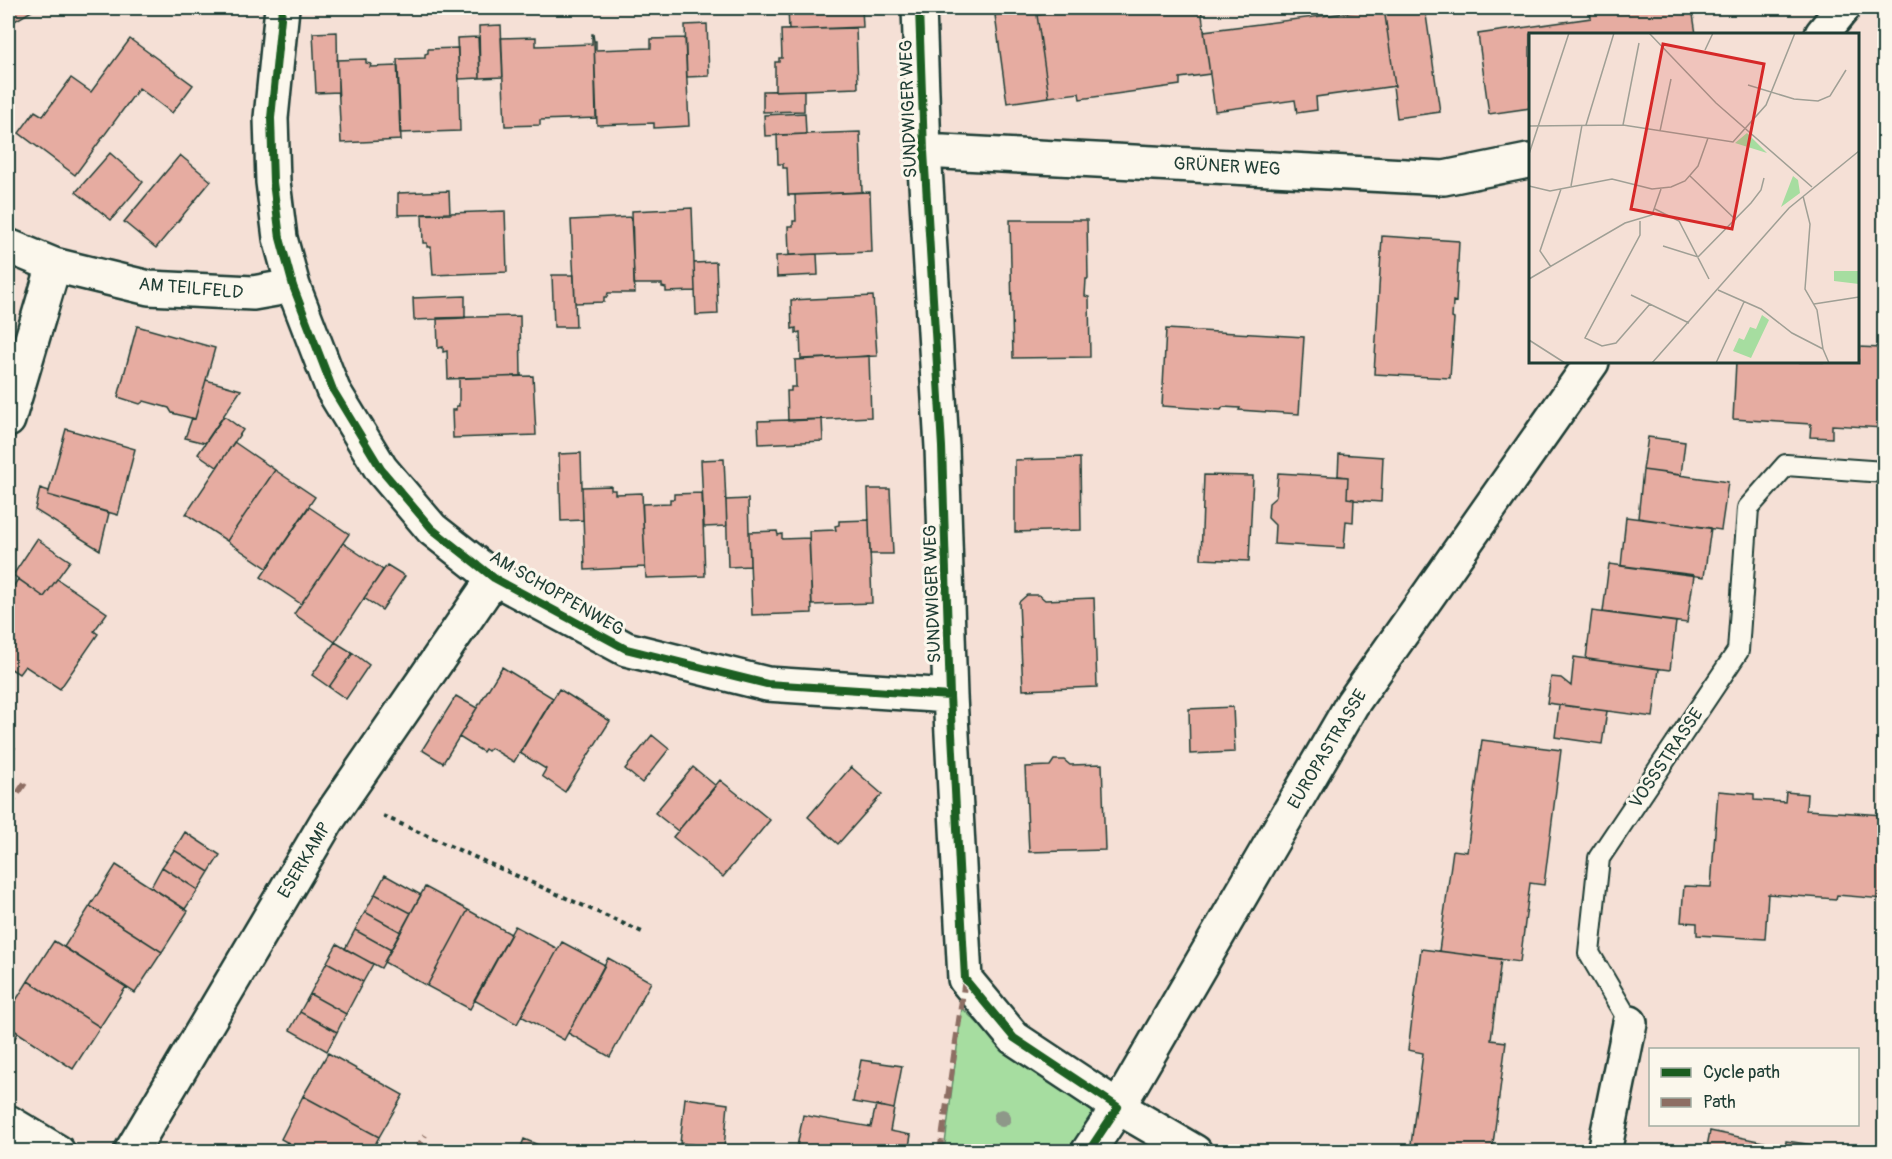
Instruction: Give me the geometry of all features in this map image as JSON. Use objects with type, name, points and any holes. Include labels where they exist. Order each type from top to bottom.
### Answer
[{"type":"street","name":"AM SCHOPPENWEG","points":[[282,8],[271,118],[273,171],[280,238],[292,286],[333,390],[381,469],[432,529],[494,578],[626,649],[767,684],[950,696]]},
{"type":"street","name":"SUNDWIGER WEG","points":[[919,8],[924,151],[942,447],[950,696],[965,979],[1014,1038],[1118,1107],[1195,1152]]},
{"type":"street","points":[[1823,33],[1843,8]]},
{"type":"street","name":"GRÜNER WEG","points":[[924,151],[1444,178],[1528,161]]},
{"type":"street","name":"AM TEILFELD","points":[[8,246],[54,265],[149,288],[253,293],[292,286]]},
{"type":"street","points":[[8,420],[54,265]]},
{"type":"street","name":"EUROPASTRASSE","points":[[1088,1152],[1118,1107],[1352,704],[1591,363]]},
{"type":"street","name":"ESERKAMP","points":[[131,1152],[327,821],[494,578]]},
{"type":"street","name":"VOSSSTRASSE","points":[[1604,1152],[1630,1023]]},
{"type":"street","points":[[8,1122],[58,1152]]},
{"type":"lane","name":"VOSSSTRASSE","points":[[1630,1023],[1589,953],[1599,858],[1738,651],[1748,508],[1786,465],[1884,472]]},
{"type":"path","points":[[343,798],[642,932]]},
{"type":"green space","points":[[962,1008],[1006,1051],[1094,1113],[1068,1151],[944,1152]]},
{"type":"building","points":[[8,8],[37,8],[8,25]]},
{"type":"building","points":[[788,8],[862,8],[863,27],[789,30]]},
{"type":"building","points":[[1000,8],[1044,8],[1045,13],[1037,15],[1049,97],[1007,103],[995,15],[1001,14]]},
{"type":"building","points":[[1086,8],[1201,8],[1210,74],[1180,78],[1180,85],[1080,99],[1079,93],[1049,97],[1037,15]]},
{"type":"building","points":[[1384,8],[1395,86],[1316,97],[1317,110],[1297,113],[1295,100],[1215,111],[1204,31]]},
{"type":"building","points":[[1384,8],[1425,8],[1440,112],[1397,118]]},
{"type":"building","points":[[1590,8],[1692,8],[1696,33],[1529,33],[1529,108],[1489,114],[1478,34],[1591,18]]},
{"type":"building","points":[[707,24],[709,76],[687,77],[685,25]]},
{"type":"building","points":[[501,25],[503,77],[480,78],[479,26]]},
{"type":"building","points":[[856,28],[858,88],[775,91],[775,62],[779,62],[779,58],[782,58],[781,30]]},
{"type":"building","points":[[337,32],[338,92],[316,93],[313,33]]},
{"type":"building","points":[[592,34],[596,118],[540,120],[540,125],[505,126],[501,38],[536,37],[536,46],[592,44]]},
{"type":"building","points":[[478,37],[480,78],[459,79],[457,38]]},
{"type":"building","points":[[685,38],[689,126],[654,128],[654,123],[597,125],[594,41],[596,41],[596,50],[651,48],[651,39]]},
{"type":"building","points":[[130,39],[193,85],[172,113],[139,88],[75,175],[19,133],[35,111],[43,116],[71,78],[91,92]]},
{"type":"building","points":[[458,48],[460,131],[400,133],[397,59],[425,58],[428,49]]},
{"type":"building","points":[[366,59],[366,63],[371,64],[370,67],[398,66],[401,140],[341,143],[337,60]]},
{"type":"building","points":[[804,90],[804,111],[763,112],[763,91]]},
{"type":"building","points":[[805,113],[806,134],[765,136],[764,115]]},
{"type":"building","points":[[860,132],[862,192],[788,195],[787,168],[783,168],[783,164],[778,164],[777,135]]},
{"type":"building","points":[[110,153],[143,182],[111,220],[76,192]]},
{"type":"building","points":[[180,155],[211,181],[156,248],[124,222]]},
{"type":"building","points":[[449,191],[450,214],[398,215],[398,193]]},
{"type":"building","points":[[870,192],[872,252],[789,255],[788,226],[793,226],[793,221],[796,221],[795,195]]},
{"type":"building","points":[[692,208],[695,291],[666,292],[662,284],[634,284],[632,211]]},
{"type":"building","points":[[505,211],[507,272],[433,275],[431,247],[423,243],[422,214]]},
{"type":"building","points":[[631,217],[635,293],[608,293],[607,297],[604,297],[604,302],[575,303],[571,220]]},
{"type":"building","points":[[1010,220],[1087,220],[1088,279],[1086,279],[1085,296],[1089,297],[1090,357],[1013,358]]},
{"type":"building","points":[[1382,236],[1459,241],[1456,302],[1453,301],[1450,378],[1374,374]]},
{"type":"building","points":[[817,254],[818,275],[777,277],[776,256]]},
{"type":"building","points":[[716,262],[718,314],[696,315],[694,263]]},
{"type":"building","points":[[552,275],[574,275],[576,327],[554,327]]},
{"type":"building","points":[[465,296],[465,318],[414,320],[413,298]]},
{"type":"building","points":[[873,296],[877,356],[801,359],[800,332],[796,333],[796,328],[792,329],[791,300]]},
{"type":"building","points":[[520,316],[521,376],[448,379],[447,351],[443,352],[443,347],[438,348],[437,318]]},
{"type":"building","points":[[137,326],[215,348],[195,419],[172,413],[169,408],[144,401],[140,404],[118,397]]},
{"type":"building","points":[[1166,329],[1304,337],[1299,414],[1223,407],[1221,410],[1162,406]]},
{"type":"building","points":[[1859,347],[1882,348],[1884,428],[1832,425],[1832,438],[1810,437],[1811,424],[1733,419],[1736,363],[1859,363]]},
{"type":"building","points":[[869,356],[871,417],[788,421],[787,391],[791,391],[791,387],[796,387],[795,360]]},
{"type":"building","points":[[533,376],[536,435],[453,438],[452,410],[456,410],[456,406],[459,406],[459,378]]},
{"type":"building","points":[[206,380],[241,390],[205,443],[185,438],[192,418],[195,419]]},
{"type":"building","points":[[224,416],[243,430],[217,467],[198,454]]},
{"type":"building","points":[[822,419],[823,441],[759,444],[758,421]]},
{"type":"building","points":[[66,429],[135,449],[118,515],[48,495]]},
{"type":"building","points":[[1648,437],[1685,442],[1681,475],[1643,470]]},
{"type":"building","points":[[234,442],[275,470],[227,541],[186,514]]},
{"type":"building","points":[[581,453],[583,520],[561,521],[559,454]]},
{"type":"building","points":[[1339,454],[1383,457],[1381,502],[1347,498],[1348,477],[1338,476]]},
{"type":"building","points":[[1080,458],[1081,530],[1015,532],[1015,460]]},
{"type":"building","points":[[724,459],[727,526],[704,527],[701,460]]},
{"type":"building","points":[[275,470],[315,497],[267,568],[227,541]]},
{"type":"building","points":[[1643,470],[1728,482],[1721,530],[1638,518]]},
{"type":"building","points":[[1278,473],[1348,477],[1347,498],[1354,499],[1353,522],[1346,521],[1344,548],[1274,544],[1275,525],[1268,518],[1269,503],[1276,497]]},
{"type":"building","points":[[1204,475],[1253,476],[1249,561],[1201,559]]},
{"type":"building","points":[[611,486],[615,494],[642,493],[645,567],[585,570],[582,487]]},
{"type":"building","points":[[40,488],[49,491],[48,495],[109,513],[100,550],[35,510]]},
{"type":"building","points":[[868,489],[890,489],[893,554],[870,554]]},
{"type":"building","points":[[702,493],[705,576],[646,578],[642,504],[670,503],[670,499],[674,499],[674,494]]},
{"type":"building","points":[[748,499],[750,566],[728,567],[726,500]]},
{"type":"building","points":[[309,507],[349,534],[301,604],[261,577]]},
{"type":"building","points":[[1626,517],[1711,528],[1704,577],[1621,566]]},
{"type":"building","points":[[869,520],[872,603],[812,605],[809,531],[836,530],[835,526],[839,525],[839,521]]},
{"type":"building","points":[[777,531],[778,535],[782,534],[782,539],[809,538],[812,613],[752,615],[749,532]]},
{"type":"building","points":[[37,539],[70,561],[44,597],[13,575]]},
{"type":"building","points":[[343,543],[383,570],[335,642],[294,614]]},
{"type":"building","points":[[1609,564],[1694,575],[1687,623],[1603,612]]},
{"type":"building","points":[[387,565],[405,576],[382,610],[364,598]]},
{"type":"building","points":[[18,579],[44,597],[57,579],[107,613],[94,631],[98,634],[60,689],[25,666],[19,674],[8,667],[8,595]]},
{"type":"building","points":[[1027,595],[1039,595],[1045,600],[1094,598],[1097,687],[1023,690],[1019,602]]},
{"type":"building","points":[[1592,611],[1676,622],[1670,670],[1586,659]]},
{"type":"building","points":[[335,642],[353,653],[329,687],[312,675]]},
{"type":"building","points":[[353,653],[369,665],[346,699],[329,687]]},
{"type":"building","points":[[1574,657],[1659,669],[1653,717],[1547,703],[1551,677],[1561,678],[1571,686]]},
{"type":"building","points":[[502,667],[553,698],[514,762],[491,748],[483,752],[459,737]]},
{"type":"building","points":[[559,689],[610,721],[565,792],[542,776],[546,769],[520,753]]},
{"type":"building","points":[[456,696],[477,708],[443,763],[422,750]]},
{"type":"building","points":[[1559,705],[1607,711],[1602,744],[1555,737]]},
{"type":"building","points":[[1233,707],[1235,752],[1190,754],[1189,709]]},
{"type":"building","points":[[652,735],[669,749],[642,783],[625,769]]},
{"type":"building","points":[[1482,740],[1561,750],[1544,885],[1530,883],[1520,962],[1439,951],[1453,850],[1467,852]]},
{"type":"building","points":[[8,743],[15,748],[8,759]]},
{"type":"building","points":[[1054,760],[1064,760],[1070,765],[1102,764],[1105,850],[1029,852],[1025,767],[1050,766]]},
{"type":"building","points":[[693,767],[716,786],[678,831],[655,813]]},
{"type":"building","points":[[851,767],[882,794],[838,844],[808,817]]},
{"type":"building","points":[[720,780],[770,820],[723,877],[673,837]]},
{"type":"building","points":[[1718,791],[1754,794],[1754,800],[1785,802],[1786,792],[1807,794],[1806,810],[1884,815],[1884,899],[1837,895],[1836,899],[1768,894],[1765,939],[1697,935],[1697,923],[1681,922],[1684,886],[1711,887]]},
{"type":"building","points":[[185,832],[220,855],[209,872],[174,850]]},
{"type":"building","points":[[174,850],[209,872],[198,890],[162,867]]},
{"type":"building","points":[[116,865],[188,911],[162,952],[90,906]]},
{"type":"building","points":[[162,867],[198,890],[185,909],[151,887]]},
{"type":"building","points":[[385,875],[421,895],[411,913],[375,894]]},
{"type":"building","points":[[425,887],[468,910],[427,986],[384,962]]},
{"type":"building","points":[[375,894],[411,913],[401,932],[365,912]]},
{"type":"building","points":[[90,906],[162,952],[135,993],[64,947]]},
{"type":"building","points":[[468,910],[511,934],[470,1009],[427,986]]},
{"type":"building","points":[[365,912],[401,932],[391,950],[355,930]]},
{"type":"building","points":[[515,926],[558,949],[517,1024],[474,1000]]},
{"type":"building","points":[[355,930],[391,950],[381,968],[345,949]]},
{"type":"building","points":[[54,941],[126,987],[100,1027],[28,981]]},
{"type":"building","points":[[562,942],[605,965],[564,1040],[521,1016]]},
{"type":"building","points":[[337,944],[373,964],[363,982],[327,962]]},
{"type":"building","points":[[1421,949],[1501,959],[1491,1040],[1506,1042],[1492,1152],[1410,1152],[1423,1053],[1408,1050]]},
{"type":"building","points":[[608,958],[651,982],[610,1057],[568,1033]]},
{"type":"building","points":[[327,962],[363,982],[346,1014],[310,994]]},
{"type":"building","points":[[28,981],[100,1027],[73,1069],[8,1026],[8,1013]]},
{"type":"building","points":[[310,994],[346,1014],[337,1032],[300,1012]]},
{"type":"building","points":[[300,1012],[337,1032],[327,1051],[290,1030]]},
{"type":"building","points":[[8,1026],[18,1033],[8,1050]]},
{"type":"building","points":[[328,1053],[403,1095],[379,1137],[303,1096]]},
{"type":"building","points":[[861,1060],[902,1066],[894,1109],[853,1102]]},
{"type":"building","points":[[303,1096],[379,1137],[371,1152],[304,1152],[281,1139]]},
{"type":"building","points":[[685,1098],[728,1104],[724,1148],[680,1143]]},
{"type":"building","points":[[876,1105],[894,1109],[890,1131],[911,1135],[908,1152],[796,1152],[803,1115],[871,1127]]},
{"type":"building","points":[[1710,1131],[1773,1144],[1771,1152],[1706,1152]]},
{"type":"building","points":[[524,1139],[555,1152],[519,1152]]},
{"type":"building","points":[[1786,1141],[1813,1145],[1813,1152],[1785,1152]]},
{"type":"building","points":[[287,1142],[304,1152],[282,1152]]},
{"type":"marked path","points":[[8,808],[27,780]]},
{"type":"marked path","points":[[940,1152],[965,979]]},
{"type":"marked path","points":[[416,1152],[425,1135]]},
{"type":"cycle path","points":[[282,8],[271,118],[273,182],[280,238],[293,286],[333,390],[381,469],[432,529],[494,578],[626,649],[767,684],[950,696]]},
{"type":"cycle path","points":[[919,8],[924,151],[942,447],[950,696],[965,979],[1014,1038],[1118,1107],[1088,1152]]}]
